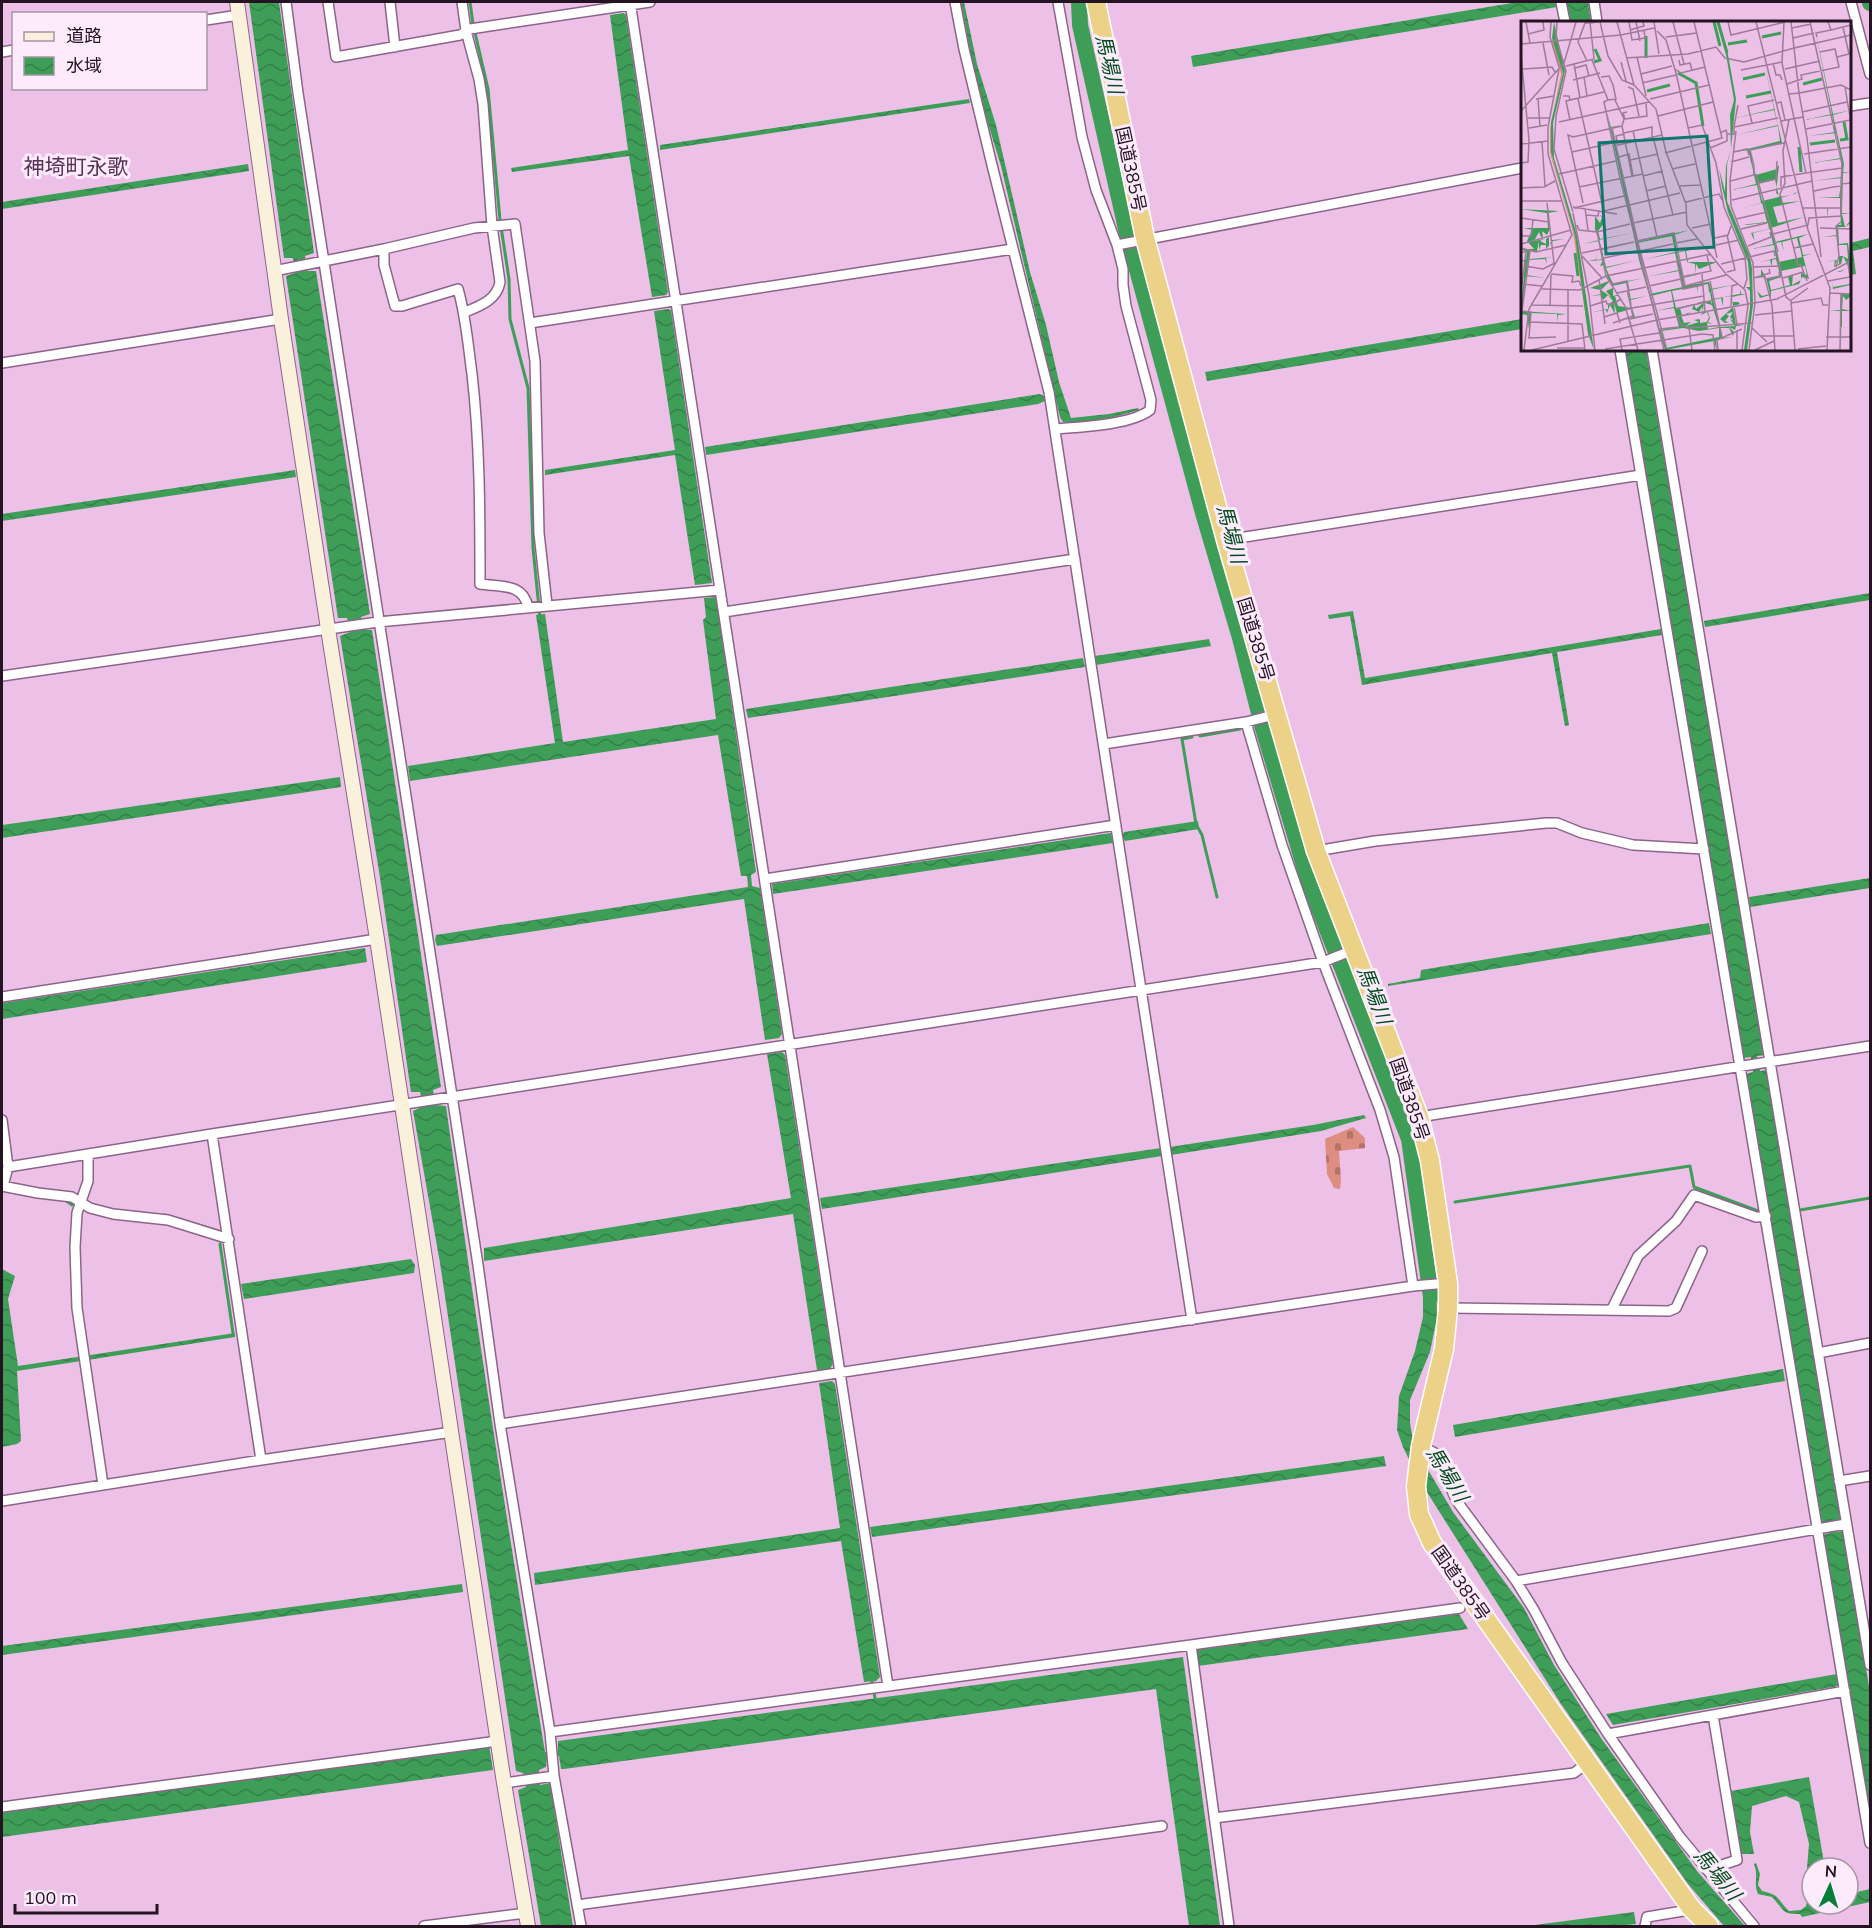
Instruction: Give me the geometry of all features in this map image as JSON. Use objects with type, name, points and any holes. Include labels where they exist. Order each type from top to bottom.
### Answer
[{"type":"highway","name":"国道385号","points":[[1096,2],[1141,239],[1274,715],[1350,952],[1419,1117],[1430,1161],[1448,1308],[1444,1349],[1421,1446],[1416,1486],[1419,1514],[1432,1543],[1691,1908],[1708,1926]]},
{"type":"street","points":[[286,2],[323,261],[452,1096],[500,1424],[550,1732],[554,1776],[581,1926]]},
{"type":"street","points":[[328,2],[336,57],[460,35],[471,29],[631,3],[650,2]]},
{"type":"street","points":[[390,2],[395,47]]},
{"type":"street","points":[[462,2],[471,29],[483,104],[498,226],[500,282],[499,289],[492,298],[465,312]]},
{"type":"street","points":[[955,2],[966,58],[1049,392],[1192,1320]]},
{"type":"street","points":[[1055,429],[1106,424],[1143,415],[1150,410],[1151,400],[1126,306],[1120,244],[1096,190],[1082,138],[1058,2]]},
{"type":"street","points":[[1561,2],[1565,21]]},
{"type":"street","points":[[1594,2],[1597,21]]},
{"type":"street","points":[[1851,2],[1870,74]]},
{"type":"street","points":[[631,3],[888,1686]]},
{"type":"street","points":[[207,20],[238,8],[281,319],[504,1783],[527,1919],[424,1926]]},
{"type":"street","points":[[1851,106],[1870,103]]},
{"type":"street","points":[[1120,244],[1521,168]]},
{"type":"street","points":[[274,271],[463,231],[515,225],[536,375],[538,606]]},
{"type":"street","points":[[384,249],[384,265],[398,306],[458,289],[465,312],[479,462],[480,584],[517,588],[538,606]]},
{"type":"street","points":[[530,323],[1013,249]]},
{"type":"street","points":[[2,363],[281,319]]},
{"type":"street","points":[[1620,351],[1740,1066],[1822,1528],[1845,1691],[1870,1843]]},
{"type":"street","points":[[1652,351],[1839,1481],[1842,1525],[1870,1665]]},
{"type":"street","points":[[1226,540],[1641,475]]},
{"type":"street","points":[[724,612],[1075,559]]},
{"type":"street","points":[[2,676],[378,622],[720,590]]},
{"type":"street","points":[[1104,744],[1274,715]]},
{"type":"street","points":[[1248,721],[1282,845],[1380,1110],[1394,1157],[1416,1286]]},
{"type":"street","points":[[1316,851],[1375,841],[1546,823],[1557,823],[1582,833],[1633,845],[1704,849]]},
{"type":"street","points":[[765,879],[1116,825]]},
{"type":"street","points":[[2,997],[377,939]]},
{"type":"street","points":[[8,1167],[418,1101],[1324,962],[1350,952]]},
{"type":"street","points":[[1419,1117],[1870,1046]]},
{"type":"street","points":[[2,1120],[8,1167],[2,1186],[38,1194],[72,1197],[90,1208],[113,1214],[168,1220],[228,1239]]},
{"type":"street","points":[[212,1134],[261,1460]]},
{"type":"street","points":[[88,1155],[88,1181],[77,1213],[75,1246],[77,1308],[103,1485]]},
{"type":"street","points":[[1612,1309],[1638,1256],[1676,1221],[1694,1194],[1756,1217],[1766,1216]]},
{"type":"street","points":[[1448,1308],[1668,1311],[1676,1308],[1702,1251]]},
{"type":"street","points":[[500,1424],[1444,1283]]},
{"type":"street","points":[[1818,1353],[1870,1343]]},
{"type":"street","points":[[2,1501],[452,1432]]},
{"type":"street","points":[[1421,1446],[1437,1454],[1456,1500],[1516,1581],[1562,1663],[1608,1734],[1680,1837],[1754,1926]]},
{"type":"street","points":[[1839,1481],[1870,1476]]},
{"type":"street","points":[[1516,1581],[1842,1525]]},
{"type":"street","points":[[550,1732],[1460,1608]]},
{"type":"street","points":[[1191,1645],[1229,1926]]},
{"type":"street","points":[[1608,1734],[1845,1691]]},
{"type":"street","points":[[1707,1870],[1737,1860],[1713,1715]]},
{"type":"street","points":[[2,1807],[498,1741]]},
{"type":"street","points":[[1214,1818],[1574,1773],[1587,1763]]},
{"type":"street","points":[[504,1783],[554,1776]]},
{"type":"street","points":[[577,1905],[1162,1826]]},
{"type":"street","points":[[1645,1926],[1647,1917],[1691,1908]]},
{"type":"green space","points":[[1353,1127],[1365,1138],[1365,1148],[1339,1151],[1340,1189],[1334,1188],[1327,1174],[1325,1139]]},
{"type":"water","points":[[249,2],[279,2],[314,253],[305,256],[307,271],[316,271],[370,614],[361,617],[363,630],[372,630],[441,1087],[433,1090],[436,1105],[446,1106],[493,1430],[545,1752],[558,1751],[558,1741],[1183,1657],[1220,1926],[1189,1926],[1156,1689],[564,1769],[561,1769],[559,1756],[547,1757],[546,1767],[539,1770],[540,1785],[550,1783],[573,1926],[541,1926],[518,1790],[526,1787],[523,1773],[516,1771],[440,1263],[413,1111],[423,1106],[420,1092],[411,1092],[379,871],[340,636],[350,632],[347,618],[338,618],[286,276],[295,273],[293,258],[284,258]]},
{"type":"water","points":[[961,2],[964,2],[977,64],[996,125],[1030,272],[1046,325],[1059,382],[1071,418],[1138,408],[1139,410],[1082,423],[1063,422],[1060,417],[1001,166],[976,84]]},
{"type":"water","points":[[1518,2],[1556,2],[1557,7],[1193,67],[1191,56]]},
{"type":"water","points":[[1566,2],[1588,2],[1591,21],[1569,21]]},
{"type":"water","points":[[624,13],[668,292],[666,295],[652,297],[629,156],[512,172],[511,168],[628,150],[610,15]]},
{"type":"water","points":[[969,99],[970,103],[660,150],[660,145]]},
{"type":"water","points":[[248,164],[249,171],[2,209],[2,202]]},
{"type":"water","points":[[1870,238],[1870,247],[1853,251],[1856,274],[1851,275],[1851,243]]},
{"type":"water","points":[[671,310],[712,583],[695,585],[675,455],[545,475],[545,470],[675,450],[654,311]]},
{"type":"water","points":[[1521,319],[1521,329],[1207,381],[1205,372]]},
{"type":"water","points":[[1624,351],[1646,351],[1765,1055],[1757,1056],[1760,1071],[1767,1070],[1841,1519],[1834,1521],[1836,1532],[1843,1531],[1870,1692],[1870,1820],[1822,1535],[1830,1533],[1828,1522],[1820,1523],[1746,1074],[1753,1072],[1751,1057],[1743,1058]]},
{"type":"water","points":[[1040,394],[1045,397],[1045,401],[1038,404],[706,455],[705,447]]},
{"type":"water","points":[[295,470],[296,477],[2,521],[2,514]]},
{"type":"water","points":[[1870,593],[1870,600],[1705,627],[1704,621]]},
{"type":"water","points":[[716,597],[756,872],[751,875],[752,886],[760,888],[782,1034],[779,1038],[765,1040],[744,899],[437,946],[436,935],[748,887],[747,876],[741,876],[718,735],[410,781],[408,766],[555,743],[536,615],[545,614],[563,742],[716,719],[703,620],[706,617],[704,598]]},
{"type":"water","points":[[1353,611],[1365,678],[1661,629],[1662,635],[1557,652],[1569,725],[1565,726],[1552,653],[1362,685],[1350,616],[1329,619],[1328,615]]},
{"type":"water","points":[[1209,639],[1211,646],[1096,665],[1095,656]]},
{"type":"water","points":[[1083,658],[1085,667],[748,718],[746,709]]},
{"type":"water","points":[[340,777],[341,787],[2,838],[2,825]]},
{"type":"water","points":[[1198,821],[1199,829],[1125,841],[1122,836],[1124,832]]},
{"type":"water","points":[[1111,833],[1113,843],[773,894],[772,884]]},
{"type":"water","points":[[1870,878],[1870,888],[1750,907],[1749,897]]},
{"type":"water","points":[[1709,923],[1711,934],[1388,986],[1388,984],[1420,978],[1421,970]]},
{"type":"water","points":[[365,948],[367,962],[2,1019],[2,1003]]},
{"type":"water","points":[[782,1052],[785,1055],[833,1364],[830,1369],[817,1370],[793,1214],[484,1261],[484,1248],[791,1198],[767,1054]]},
{"type":"water","points":[[1364,1115],[1366,1118],[1321,1131],[1171,1155],[1170,1147]]},
{"type":"water","points":[[1161,1148],[1162,1156],[822,1209],[820,1198]]},
{"type":"water","points":[[411,1259],[415,1265],[414,1273],[244,1299],[241,1284]]},
{"type":"water","points":[[2,1269],[15,1276],[8,1299],[18,1366],[235,1333],[235,1337],[17,1371],[21,1441],[2,1447]]},
{"type":"water","points":[[1423,1275],[1436,1275],[1437,1318],[1430,1352],[1410,1400],[1410,1423],[1414,1446],[1453,1512],[1524,1608],[1554,1665],[1601,1738],[1697,1871],[1745,1926],[1724,1926],[1688,1884],[1561,1704],[1418,1478],[1397,1430],[1399,1396],[1415,1351],[1423,1317]]},
{"type":"water","points":[[1783,1369],[1785,1381],[1455,1437],[1453,1425]]},
{"type":"water","points":[[832,1381],[835,1384],[880,1677],[876,1681],[864,1682],[841,1541],[535,1585],[534,1573],[840,1528],[819,1383]]},
{"type":"water","points":[[1384,1456],[1386,1466],[872,1537],[870,1527]]},
{"type":"water","points":[[462,1584],[463,1592],[2,1655],[2,1646]]},
{"type":"water","points":[[1459,1614],[1468,1629],[1198,1666],[1196,1650]]},
{"type":"water","points":[[1837,1674],[1839,1686],[1613,1725],[1606,1714]]},
{"type":"water","points":[[489,1745],[493,1770],[2,1837],[2,1812]]},
{"type":"water","points":[[1809,1777],[1823,1856],[1808,1856],[1809,1844],[1799,1802],[1786,1796],[1752,1806],[1750,1832],[1754,1854],[1741,1854],[1731,1791]]},
{"type":"water","points":[[1756,1863],[1760,1874],[1758,1885],[1762,1891],[1776,1896],[1789,1911],[1800,1910],[1800,1914],[1786,1912],[1772,1897],[1758,1894],[1754,1864]]},
{"type":"water","points":[[1870,1889],[1870,1902],[1860,1904],[1860,1891]]},
{"type":"water","points":[[1634,1912],[1636,1924],[1527,1926]]},
{"type":"waterway","points":[[470,2],[488,89],[500,220],[509,279],[510,319],[528,388],[533,548],[540,618]]},
{"type":"waterway","name":"馬場川","points":[[1079,2],[1080,25],[1126,229],[1262,725],[1310,886],[1409,1139],[1431,1297]]},
{"type":"waterway","points":[[1200,736],[1240,729]]},
{"type":"waterway","points":[[1192,737],[1182,739],[1196,824],[1202,835],[1217,897]]},
{"type":"waterway","points":[[1455,1202],[1690,1166],[1694,1187],[1758,1211]]},
{"type":"waterway","points":[[1800,1210],[1870,1198]]},
{"type":"waterway","points":[[65,1200],[72,1205]]},
{"type":"waterway","points":[[165,1215],[218,1231]]},
{"type":"waterway","points":[[220,1244],[233,1333]]},
{"type":"waterway","points":[[872,1682],[875,1698]]},
{"type":"district","name":"神埼町永歌","points":[[76,166]]}]
